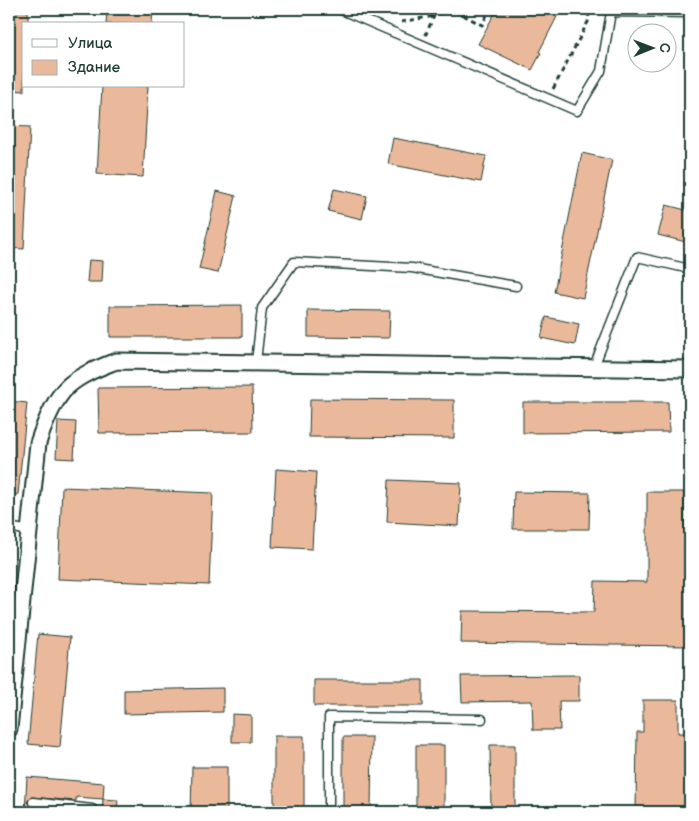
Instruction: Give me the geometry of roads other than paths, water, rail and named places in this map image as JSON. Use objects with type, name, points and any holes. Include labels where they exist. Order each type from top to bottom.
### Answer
[{"type":"street","points":[[9,729],[38,442],[48,416],[66,388],[90,372],[116,361],[690,369]]},
{"type":"lane","points":[[339,9],[577,111],[601,71],[611,10],[690,13]]},
{"type":"lane","points":[[594,369],[638,257],[690,269]]},
{"type":"lane","points":[[256,362],[262,308],[294,262],[412,268],[516,286]]},
{"type":"lane","points":[[9,527],[29,531]]},
{"type":"lane","points":[[329,812],[329,717],[482,719]]},
{"type":"lane","points":[[33,802],[92,809],[92,812]]}]
